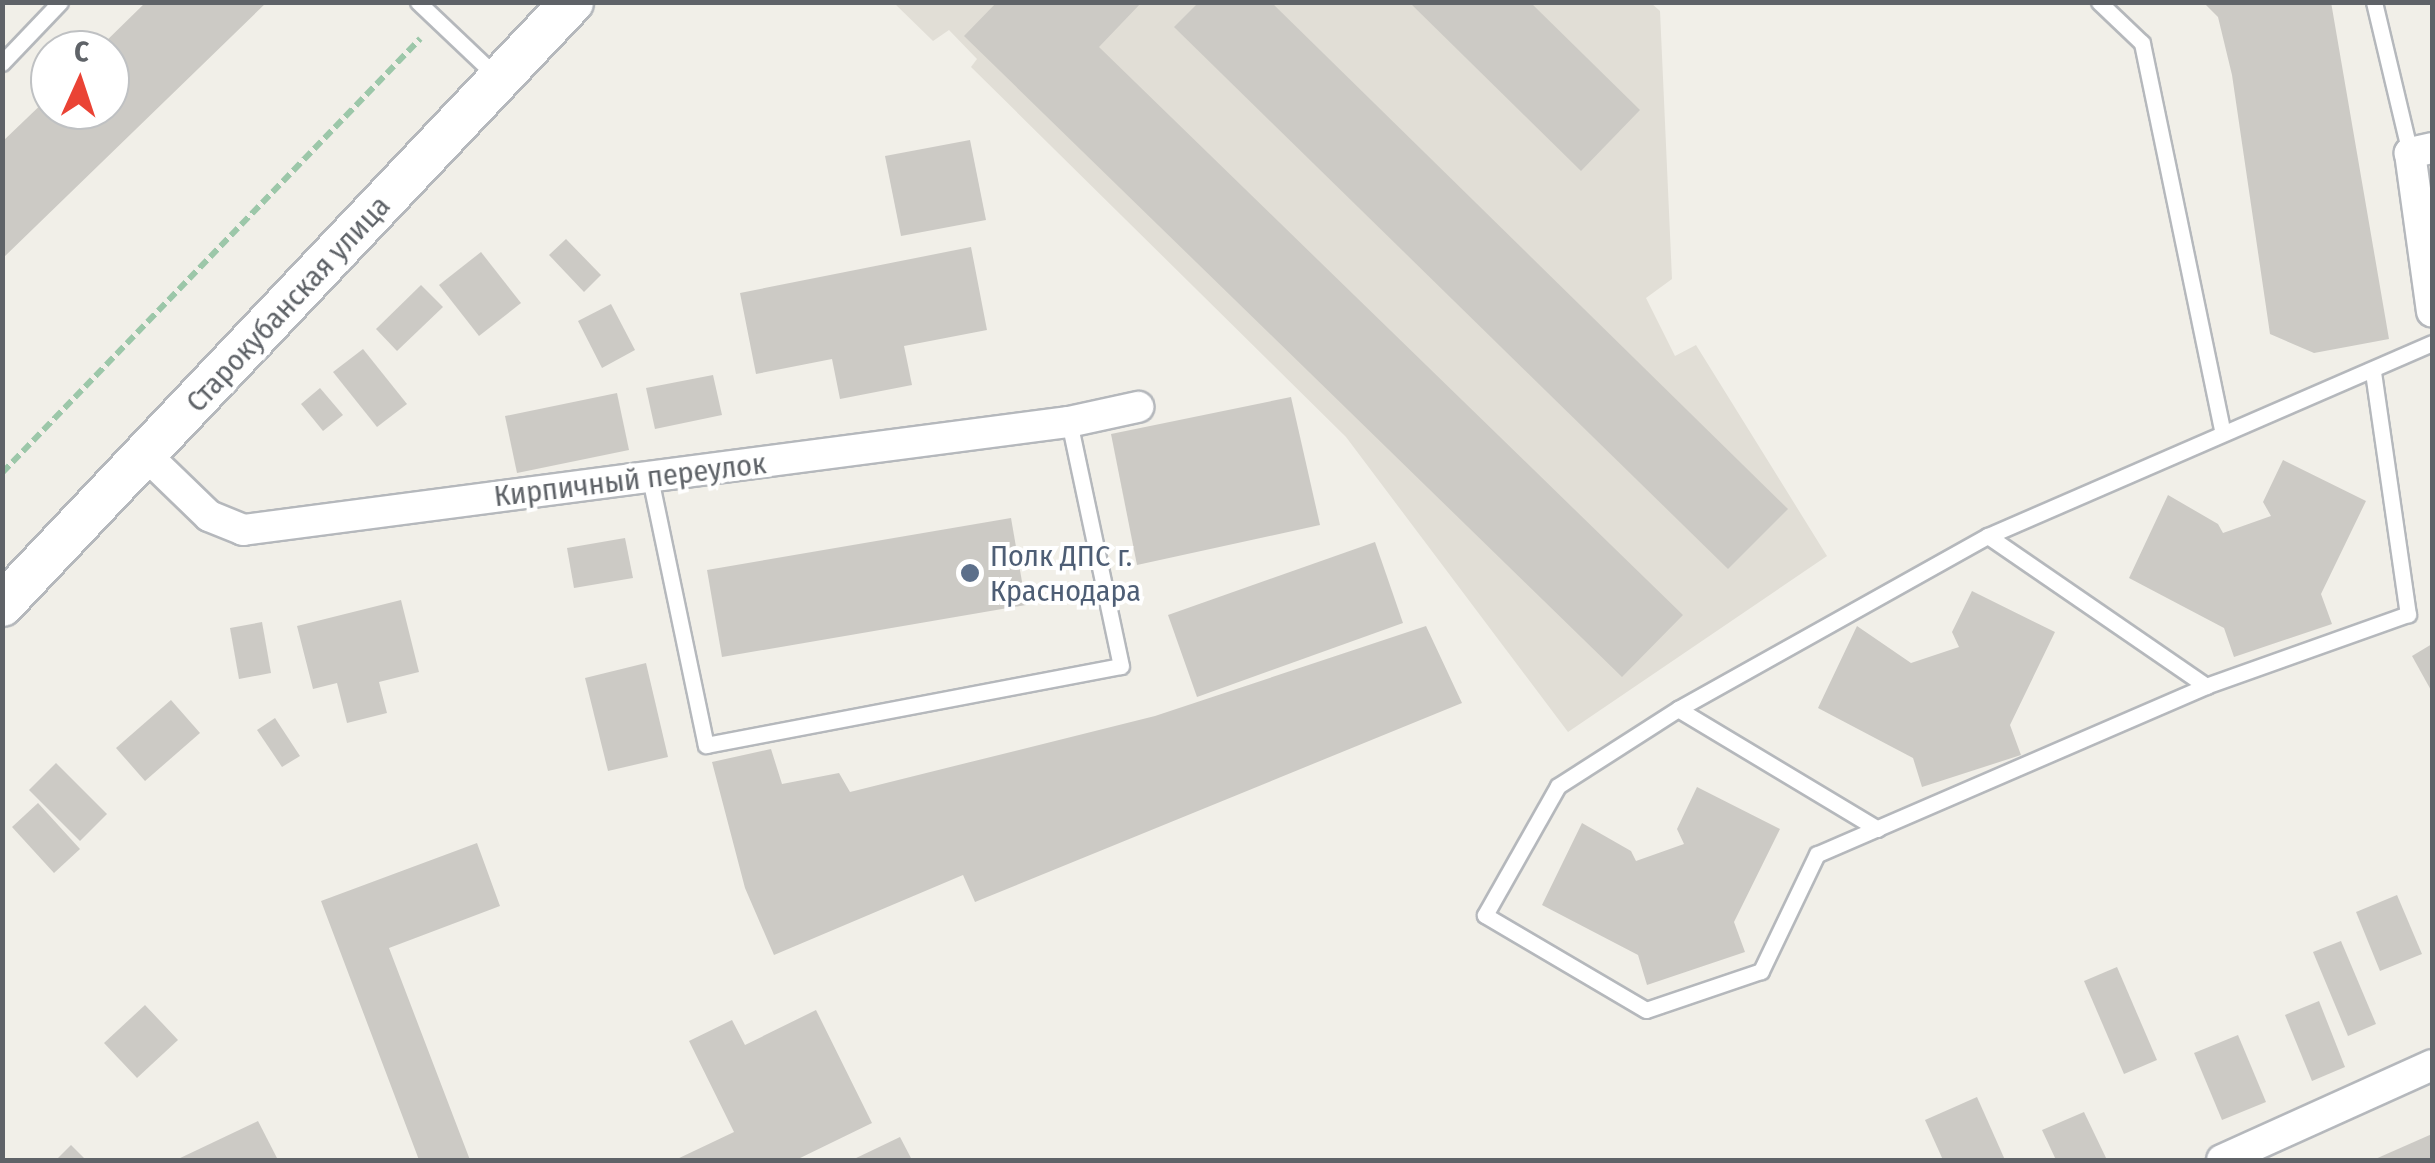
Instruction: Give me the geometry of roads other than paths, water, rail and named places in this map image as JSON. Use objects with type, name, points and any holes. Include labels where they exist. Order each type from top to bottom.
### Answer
[{"type":"street","name":"Старокубанская улица","points":[[2,605],[147,456],[572,2]]},
{"type":"street","points":[[2421,150],[2432,311]]},
{"type":"street","name":"Кирпичный переулок","points":[[147,456],[209,516],[243,530],[1068,422],[1138,407]]},
{"type":"street","points":[[2222,1160],[2432,1065]]},
{"type":"lane","points":[[2,63],[60,2]]},
{"type":"lane","points":[[418,2],[498,78]]},
{"type":"lane","points":[[2099,2],[2142,43],[2222,432]]},
{"type":"lane","points":[[2374,2],[2421,150]]},
{"type":"lane","points":[[2373,372],[2408,614],[2206,686],[1817,854],[1761,972],[1646,1010],[1486,915],[1558,786],[1678,709],[1988,536],[2222,432],[2373,372],[2432,343]]},
{"type":"lane","points":[[650,478],[706,746],[1121,666],[1068,422]]},
{"type":"lane","points":[[1988,536],[2206,686]]},
{"type":"lane","points":[[1678,709],[1878,829]]},
{"type":"place","name":"Полк ДПС г. Краснодара","points":[[970,573]]}]
